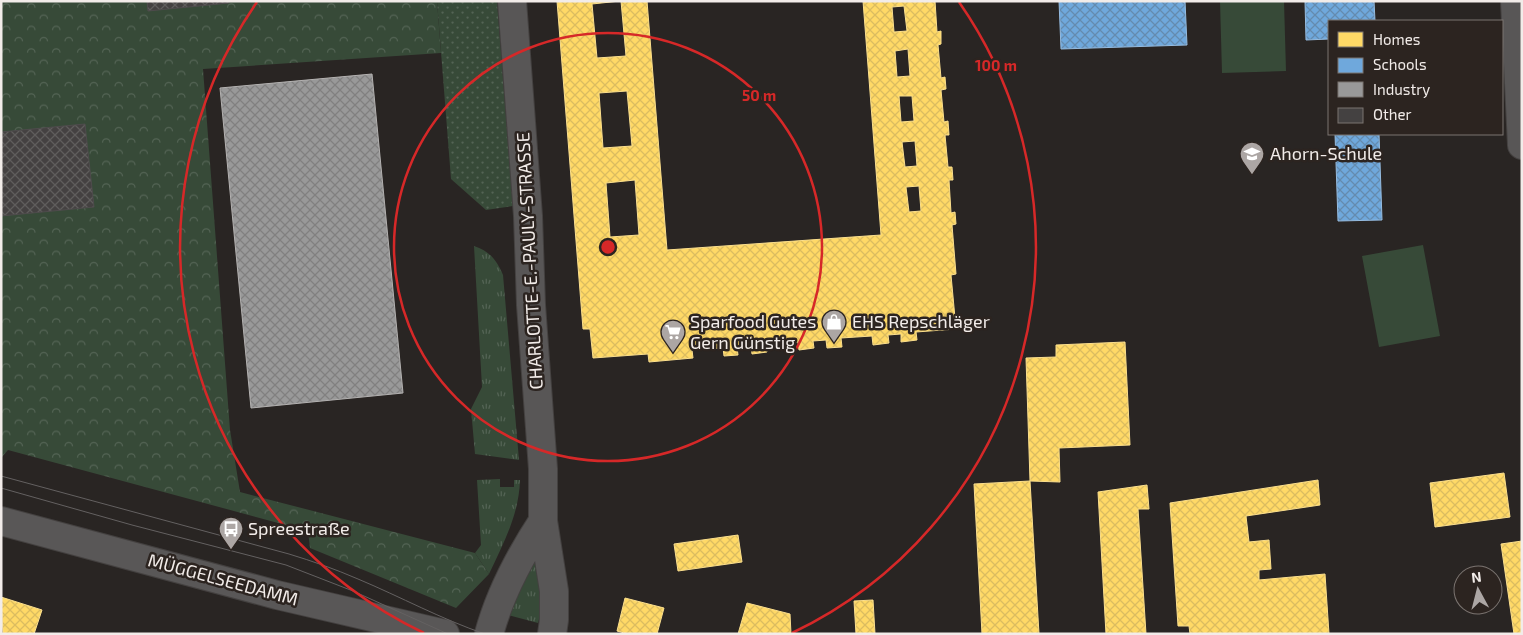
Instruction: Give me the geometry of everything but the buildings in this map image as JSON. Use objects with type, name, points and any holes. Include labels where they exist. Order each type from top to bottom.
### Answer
[{"type":"main road","name":"MÜGGELSEEDAMM","points":[[1,521],[278,596],[445,634]]},
{"type":"street","name":"CHARLOTTE-E.-PAULY-STRASSE","points":[[512,1],[528,216],[531,305],[543,469],[543,521],[554,591],[552,634]]},
{"type":"street","points":[[1515,1],[1522,145]]},
{"type":"street","name":"CHARLOTTE-E.-PAULY-STRASSE","points":[[489,634],[495,610],[504,590],[543,521]]},
{"type":"green space","points":[[1,1],[437,1],[441,53],[203,69],[230,430],[240,492],[475,553],[489,574],[456,608],[310,548],[308,531],[8,450],[1,458]]},
{"type":"green space","points":[[437,1],[497,1],[513,206],[486,210],[451,179]]},
{"type":"green space","points":[[1220,1],[1284,1],[1286,71],[1222,73]]},
{"type":"green space","points":[[1423,245],[1440,336],[1379,347],[1362,256]]},
{"type":"green space","points":[[474,246],[492,257],[503,275],[519,460],[475,454],[471,409],[482,387]]},
{"type":"green space","points":[[500,479],[500,487],[514,487],[514,480],[520,480],[519,493],[509,529],[489,574],[475,553],[481,545],[477,480]]},
{"type":"green space","points":[[541,557],[543,605],[538,623],[508,615],[531,558]]},
{"type":"tram line","points":[[1,476],[306,559],[349,575],[453,622],[485,634]]},
{"type":"tram line","points":[[1,488],[132,525],[286,565],[353,591],[448,634]]},
{"type":"place","name":"Ahorn-Schule","points":[[1252,175]]},
{"type":"place","name":"EHS Repschläger","points":[[834,343]]},
{"type":"place","name":"Sparfood Gutes Gern Günstig","points":[[673,353]]},
{"type":"place","name":"Spreestraße","points":[[231,550]]}]
